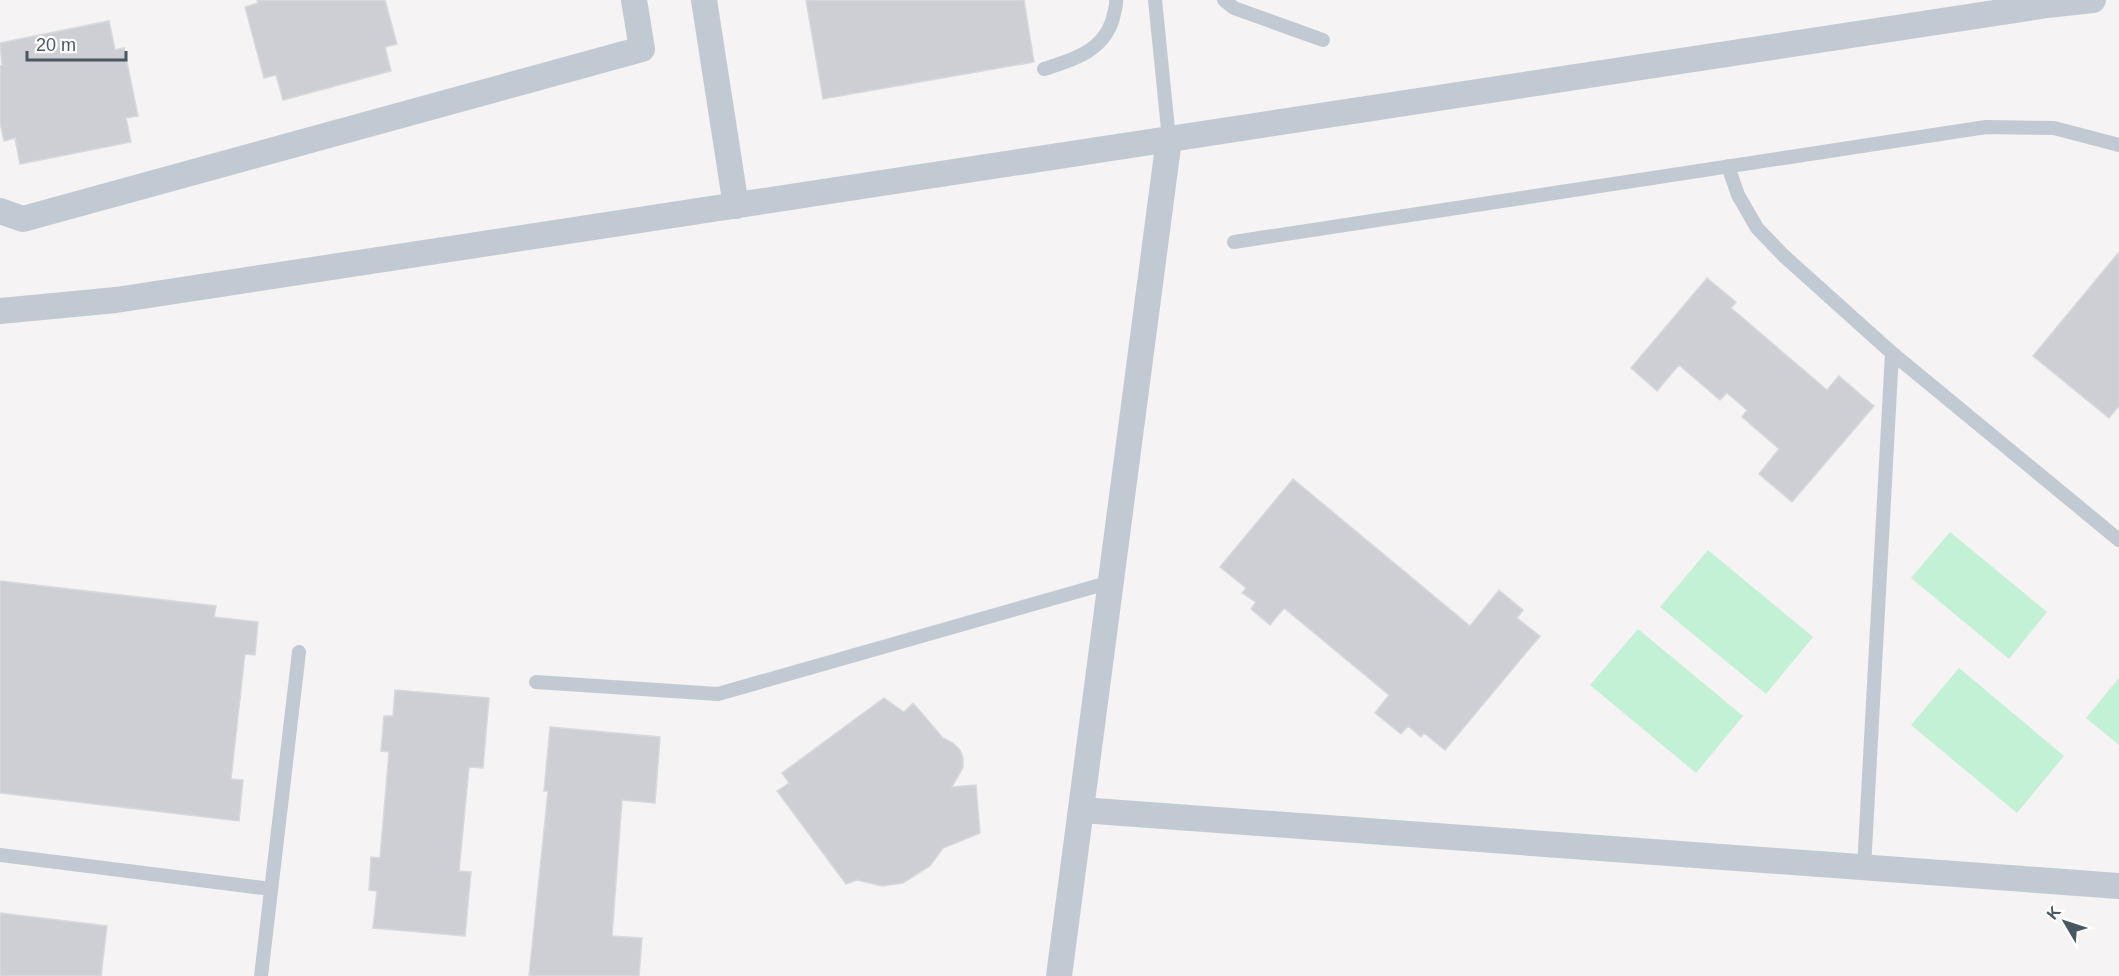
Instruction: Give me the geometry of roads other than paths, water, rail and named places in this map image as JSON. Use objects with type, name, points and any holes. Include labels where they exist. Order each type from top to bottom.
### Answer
[{"type":"street","points":[[0,211],[23,219],[642,49],[634,0]]},
{"type":"street","points":[[704,0],[736,206]]},
{"type":"street","points":[[0,311],[127,298],[2046,3],[2093,0]]},
{"type":"street","points":[[1059,976],[1168,139]]},
{"type":"street","points":[[1081,810],[2119,886]]},
{"type":"lane","points":[[1044,69],[1068,61],[1096,46],[1110,27],[1116,0]]},
{"type":"lane","points":[[1155,0],[1168,139]]},
{"type":"lane","points":[[1224,0],[1234,8],[1323,40]]},
{"type":"lane","points":[[1234,242],[1986,127],[2054,128],[2119,145]]},
{"type":"lane","points":[[1728,166],[1738,195],[1756,228],[1785,256],[1892,353],[2119,540]]},
{"type":"lane","points":[[1864,868],[1892,353]]},
{"type":"lane","points":[[536,681],[718,694],[1111,582]]},
{"type":"lane","points":[[261,976],[299,652]]},
{"type":"lane","points":[[0,855],[272,889]]}]
